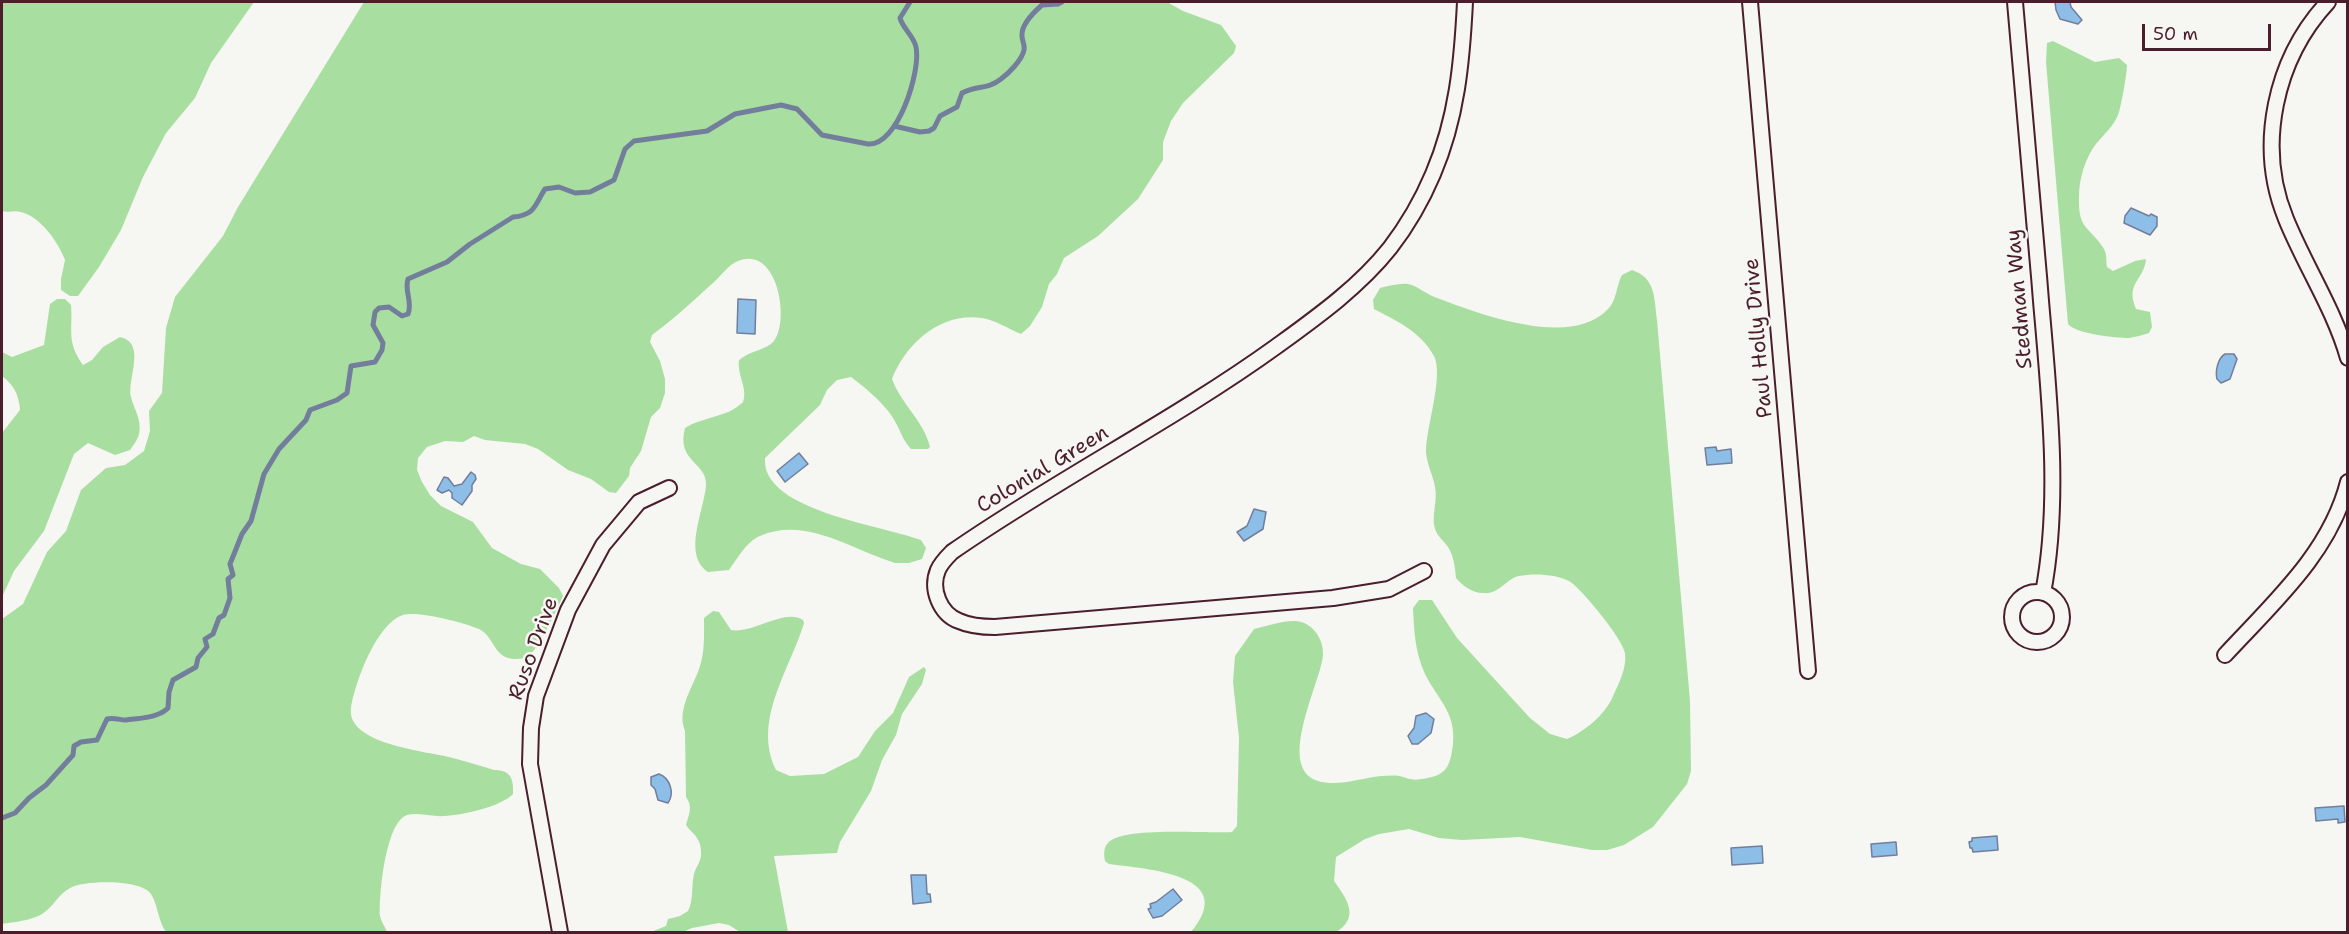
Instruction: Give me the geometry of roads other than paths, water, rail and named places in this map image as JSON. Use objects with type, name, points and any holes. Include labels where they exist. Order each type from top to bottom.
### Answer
[{"type":"street","name":"Colonial Green","points":[[1424,571],[1389,589],[1333,598],[996,627],[967,624],[951,618],[939,602],[935,585],[937,571],[952,552],[1236,374],[1341,297],[1378,261],[1402,230],[1425,192],[1446,139],[1458,93],[1465,2]]},
{"type":"street","name":"Paul Holly Drive","points":[[1750,2],[1809,671]]},
{"type":"street","name":"Stedman Way","points":[[2015,2],[2048,378],[2051,521],[2050,548],[2043,593]]},
{"type":"street","points":[[2328,2],[2307,27],[2296,46],[2281,84],[2272,131],[2272,166],[2278,197],[2286,220],[2335,323],[2348,358]]},
{"type":"street","points":[[2225,655],[2294,582],[2314,555],[2338,512],[2348,482]]},
{"type":"street","name":"Ruso Drive","points":[[560,933],[530,764],[531,728],[536,696],[568,610],[603,545],[639,502],[669,488]]},
{"type":"water","points":[[2055,2],[2070,2],[2071,7],[2082,20],[2078,24],[2060,19]]},
{"type":"water","points":[[2131,208],[2157,217],[2157,226],[2150,235],[2124,223],[2125,216]]},
{"type":"water","points":[[738,299],[756,300],[755,334],[737,333]]},
{"type":"water","points":[[2225,354],[2234,354],[2237,359],[2230,379],[2221,383],[2216,376],[2219,362]]},
{"type":"water","points":[[1716,447],[1717,451],[1731,449],[1732,463],[1707,465],[1705,448]]},
{"type":"water","points":[[799,453],[808,464],[785,482],[777,471]]},
{"type":"water","points":[[471,472],[476,479],[472,485],[472,491],[462,505],[452,498],[449,490],[442,493],[437,490],[444,477],[448,478],[454,486],[462,484]]},
{"type":"water","points":[[1254,509],[1266,512],[1263,529],[1244,541],[1237,532],[1247,526]]},
{"type":"water","points":[[1426,713],[1434,719],[1431,733],[1418,744],[1412,744],[1408,736],[1414,728],[1416,716]]},
{"type":"water","points":[[659,774],[669,782],[671,795],[668,803],[658,800],[655,789],[651,785],[651,777]]},
{"type":"water","points":[[2344,806],[2345,822],[2338,823],[2338,819],[2316,821],[2315,808]]},
{"type":"water","points":[[1997,836],[1998,850],[1973,852],[1970,848],[1969,842],[1972,838]]},
{"type":"water","points":[[1896,842],[1897,855],[1872,857],[1871,844]]},
{"type":"water","points":[[1762,846],[1763,863],[1732,865],[1731,848]]},
{"type":"water","points":[[911,875],[926,875],[927,894],[930,894],[931,902],[913,904]]},
{"type":"water","points":[[1173,889],[1182,900],[1162,916],[1153,918],[1148,909],[1151,908],[1150,904]]},
{"type":"waterway","points":[[2,818],[15,813],[46,785],[73,755],[74,746],[81,742],[97,740],[107,719],[126,720],[148,717],[168,708],[169,692],[173,680],[196,667],[198,658],[207,647],[205,639],[213,634],[219,618],[224,615],[230,598],[228,579],[233,575],[230,564],[242,534],[251,521],[264,474],[279,449],[306,420],[310,410],[337,400],[347,393],[351,366],[375,362],[383,343],[373,325],[375,312],[379,308],[389,307],[402,316],[408,314],[410,305],[408,279],[447,262],[470,244],[513,217],[531,211],[545,189],[559,187],[575,193],[590,192],[614,180],[625,149],[634,141],[707,131],[735,114],[781,105],[797,109],[822,135],[868,144],[879,141],[898,121],[915,73],[916,47],[900,18],[910,2]]},
{"type":"waterway","points":[[894,126],[920,132],[929,131],[934,128],[940,116],[957,107],[962,93],[991,85],[1001,79],[1021,58],[1024,48],[1022,32],[1035,11],[1042,5],[1062,2]]}]
